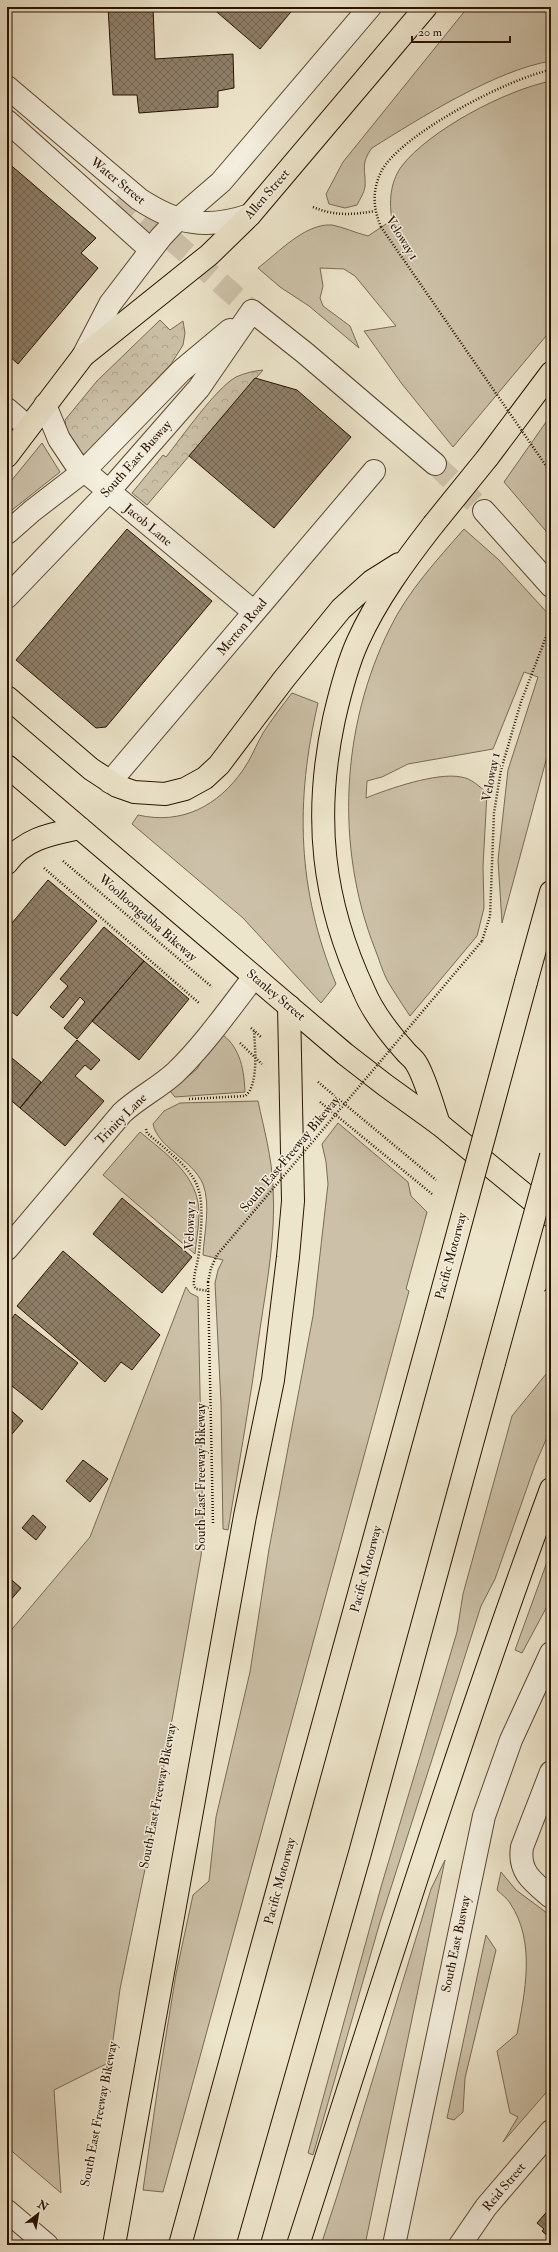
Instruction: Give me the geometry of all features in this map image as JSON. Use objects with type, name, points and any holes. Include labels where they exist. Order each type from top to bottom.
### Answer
[{"type":"main road","name":"Allen Street","points":[[7,456],[83,356],[209,255],[250,215],[426,7]]},
{"type":"main road","points":[[440,1124],[416,1063],[377,1014],[365,994],[343,943],[326,871],[322,792],[328,748],[351,659],[375,608],[407,559],[488,457],[551,373]]},
{"type":"main road","points":[[7,697],[91,769],[110,782],[134,792],[166,794],[184,789],[205,778],[219,765],[284,678],[340,609],[372,582],[407,559]]},
{"type":"main road","name":"Stanley Street","points":[[7,766],[254,977],[385,1086],[440,1124],[551,1216]]},
{"type":"main road","points":[[20,851],[44,836],[80,828]]},
{"type":"main road","name":"Pacific Motorway","points":[[180,2245],[551,892]]},
{"type":"main road","points":[[114,2245],[212,1699],[273,1380],[288,1257],[293,1201],[289,1006]]},
{"type":"main road","points":[[248,2245],[360,1853],[551,1156]]},
{"type":"main road","points":[[298,2245],[413,1884],[513,1593],[551,1490]]},
{"type":"street","name":"Allen Street","points":[[83,356],[110,304],[151,250],[177,220],[221,182],[370,7]]},
{"type":"street","name":"Water Street","points":[[7,87],[139,199],[158,212],[177,220],[211,224],[232,221],[250,215]]},
{"type":"street","points":[[7,121],[151,250]]},
{"type":"street","points":[[252,311],[305,353],[435,464]]},
{"type":"street","name":"South East Busway","points":[[7,533],[32,511],[84,472],[182,371],[252,311]]},
{"type":"street","name":"South East Busway","points":[[7,597],[108,492],[199,388],[252,311]]},
{"type":"street","name":"Jacob Lane","points":[[45,405],[63,447],[84,472],[254,612]]},
{"type":"street","points":[[7,409],[28,427]]},
{"type":"street","name":"Merton Road","points":[[110,782],[374,471]]},
{"type":"street","points":[[484,511],[551,586]]},
{"type":"street","name":"Trinity Lane","points":[[7,1249],[118,1118],[138,1099],[169,1078],[181,1067],[254,977]]},
{"type":"street","name":"South East Busway","points":[[394,2245],[484,1816],[511,1740],[551,1652]]},
{"type":"street","points":[[551,1772],[522,1847],[520,1856],[525,1874],[551,1897]]},
{"type":"street","name":"Reid Street","points":[[460,2245],[486,2207],[551,2131]]},
{"type":"street","points":[[7,2211],[47,2245]]},
{"type":"path","name":"Veloway 1","points":[[551,70],[531,75],[506,85],[458,109],[404,147],[382,170],[376,185],[374,211],[381,227],[551,473]]},
{"type":"path","points":[[313,207],[327,213],[346,215],[374,211]]},
{"type":"path","name":"Veloway 1","points":[[482,941],[490,916],[494,813],[501,770],[521,702],[551,624]]},
{"type":"path","name":"Woolloongabba Bikeway","points":[[7,817],[20,851],[40,850],[69,864],[197,973],[265,1042]]},
{"type":"path","points":[[20,851],[202,1006]]},
{"type":"path","name":"South East Freeway Bikeway","points":[[213,1531],[208,1282],[211,1268],[217,1255],[482,941]]},
{"type":"path","points":[[184,1099],[245,1096],[253,1086],[255,1058],[254,1031]]},
{"type":"path","points":[[236,1037],[264,1066]]},
{"type":"path","points":[[315,1080],[436,1180]]},
{"type":"path","points":[[319,1102],[432,1194]]},
{"type":"path","name":"Veloway 1","points":[[146,1127],[147,1133],[192,1173],[199,1186],[202,1210],[194,1286],[196,1289],[209,1291]]},
{"type":"path","points":[[545,1290],[551,1296]]},
{"type":"green space","points":[[468,7],[551,7],[551,61],[529,66],[483,85],[412,123],[372,148],[366,158],[364,167],[365,187],[357,205],[345,208],[329,204],[326,194],[343,162]]},
{"type":"green space","points":[[551,81],[551,330],[453,447],[402,384],[364,331],[396,326],[355,276],[344,269],[320,268],[323,286],[320,298],[323,306],[350,326],[359,348],[309,306],[280,287],[258,268],[292,240],[312,229],[322,226],[332,225],[368,236],[392,220],[391,193],[397,173],[414,153],[430,139],[449,126],[491,102],[533,86]]},
{"type":"green space","points":[[160,320],[170,330],[183,321],[185,333],[183,345],[171,364],[84,455],[71,440],[67,431],[65,420],[97,381]]},
{"type":"green space","points":[[263,370],[147,505],[132,493],[163,455],[166,457],[219,391],[236,377]]},
{"type":"green space","points":[[551,415],[551,537],[504,482]]},
{"type":"green space","points":[[42,443],[60,472],[7,514],[7,486]]},
{"type":"green space","points":[[464,529],[499,560],[551,617],[551,742],[502,923],[498,860],[508,770],[538,677],[524,672],[493,749],[408,764],[382,777],[367,781],[366,798],[413,782],[451,776],[468,779],[487,793],[483,866],[484,908],[477,936],[410,1016],[387,980],[362,910],[354,870],[349,828],[349,787],[353,746],[361,705],[374,666],[397,614],[433,564]]},
{"type":"green space","points":[[292,693],[318,703],[306,775],[303,810],[307,879],[323,949],[336,984],[321,1003],[243,918],[132,824],[138,815],[169,817],[184,815],[198,810],[222,794],[243,770],[263,733]]},
{"type":"green space","points":[[223,1035],[238,1054],[244,1076],[245,1092],[175,1097],[170,1091],[197,1069],[204,1057]]},
{"type":"green space","points":[[258,1101],[271,1165],[274,1205],[272,1241],[253,1380],[228,1530],[223,1529],[221,1403],[215,1283],[218,1270],[223,1260],[203,1255],[207,1201],[203,1184],[191,1167],[161,1140],[153,1124],[164,1111],[180,1103]]},
{"type":"green space","points":[[338,1123],[408,1182],[411,1196],[427,1212],[406,1289],[409,1291],[163,2192],[143,2190],[176,1974],[193,1895],[209,1881],[216,1817],[250,1672],[269,1549],[313,1316],[328,1184],[326,1162],[322,1144]]},
{"type":"green space","points":[[140,1132],[170,1157],[187,1177],[193,1188],[198,1200],[199,1214],[195,1254],[103,1175]]},
{"type":"green space","points":[[186,1287],[190,1293],[198,1297],[203,1535],[201,1556],[149,1850],[120,1989],[110,2062],[54,2090],[61,2193],[7,2147],[7,1635],[90,1537]]},
{"type":"green space","points":[[551,1368],[551,1428],[535,1465],[495,1579],[481,1606],[380,1922],[313,2155],[308,2153],[381,1887],[457,1632],[463,1594],[512,1416]]},
{"type":"green space","points":[[551,1551],[551,1599],[522,1653],[515,1650]]},
{"type":"green space","points":[[445,1860],[365,2245],[321,2245],[431,1889]]},
{"type":"green space","points":[[501,1872],[516,1890],[551,1916],[551,2087],[503,2142],[518,2117],[510,2113],[497,2051],[517,2034],[525,1984],[526,1951],[518,1918],[509,1901],[497,1890]]},
{"type":"green space","points":[[486,1935],[496,1950],[465,2078],[463,2112],[454,2120],[447,2118]]},
{"type":"building","points":[[108,7],[153,7],[155,59],[233,54],[234,88],[218,91],[218,107],[139,113],[137,95],[113,95]]},
{"type":"building","points":[[211,7],[295,7],[260,49]]},
{"type":"building","points":[[7,162],[96,238],[81,253],[98,268],[18,364],[7,354]]},
{"type":"building","points":[[255,378],[297,390],[351,437],[274,528],[189,456]]},
{"type":"building","points":[[127,529],[212,601],[106,727],[96,728],[16,660]]},
{"type":"building","points":[[48,880],[97,921],[17,1016],[7,1008],[7,929]]},
{"type":"building","points":[[104,927],[144,961],[77,1039],[64,1028],[85,1002],[80,997],[63,1018],[50,1007],[68,986],[60,979]]},
{"type":"building","points":[[144,961],[189,999],[139,1060],[92,1021]]},
{"type":"building","points":[[77,1040],[100,1060],[91,1070],[85,1065],[75,1076],[104,1101],[65,1146],[20,1108]]},
{"type":"building","points":[[7,1054],[41,1082],[20,1108],[7,1097]]},
{"type":"building","points":[[122,1198],[192,1257],[162,1293],[93,1234]]},
{"type":"building","points":[[63,1251],[160,1335],[132,1370],[121,1362],[105,1382],[17,1306]]},
{"type":"building","points":[[15,1314],[78,1363],[42,1410],[7,1382],[7,1326]]},
{"type":"building","points":[[7,1407],[23,1421],[7,1440]]},
{"type":"building","points":[[83,1460],[108,1479],[90,1502],[66,1481]]},
{"type":"building","points":[[33,1515],[46,1527],[36,1540],[22,1528]]},
{"type":"building","points":[[7,1576],[21,1588],[7,1604]]},
{"type":"building","points":[[551,2207],[551,2239],[542,2231],[544,2229],[537,2223]]},
{"type":"tunnel","points":[[121,195],[252,311]]},
{"type":"tunnel","points":[[435,464],[484,511]]}]
